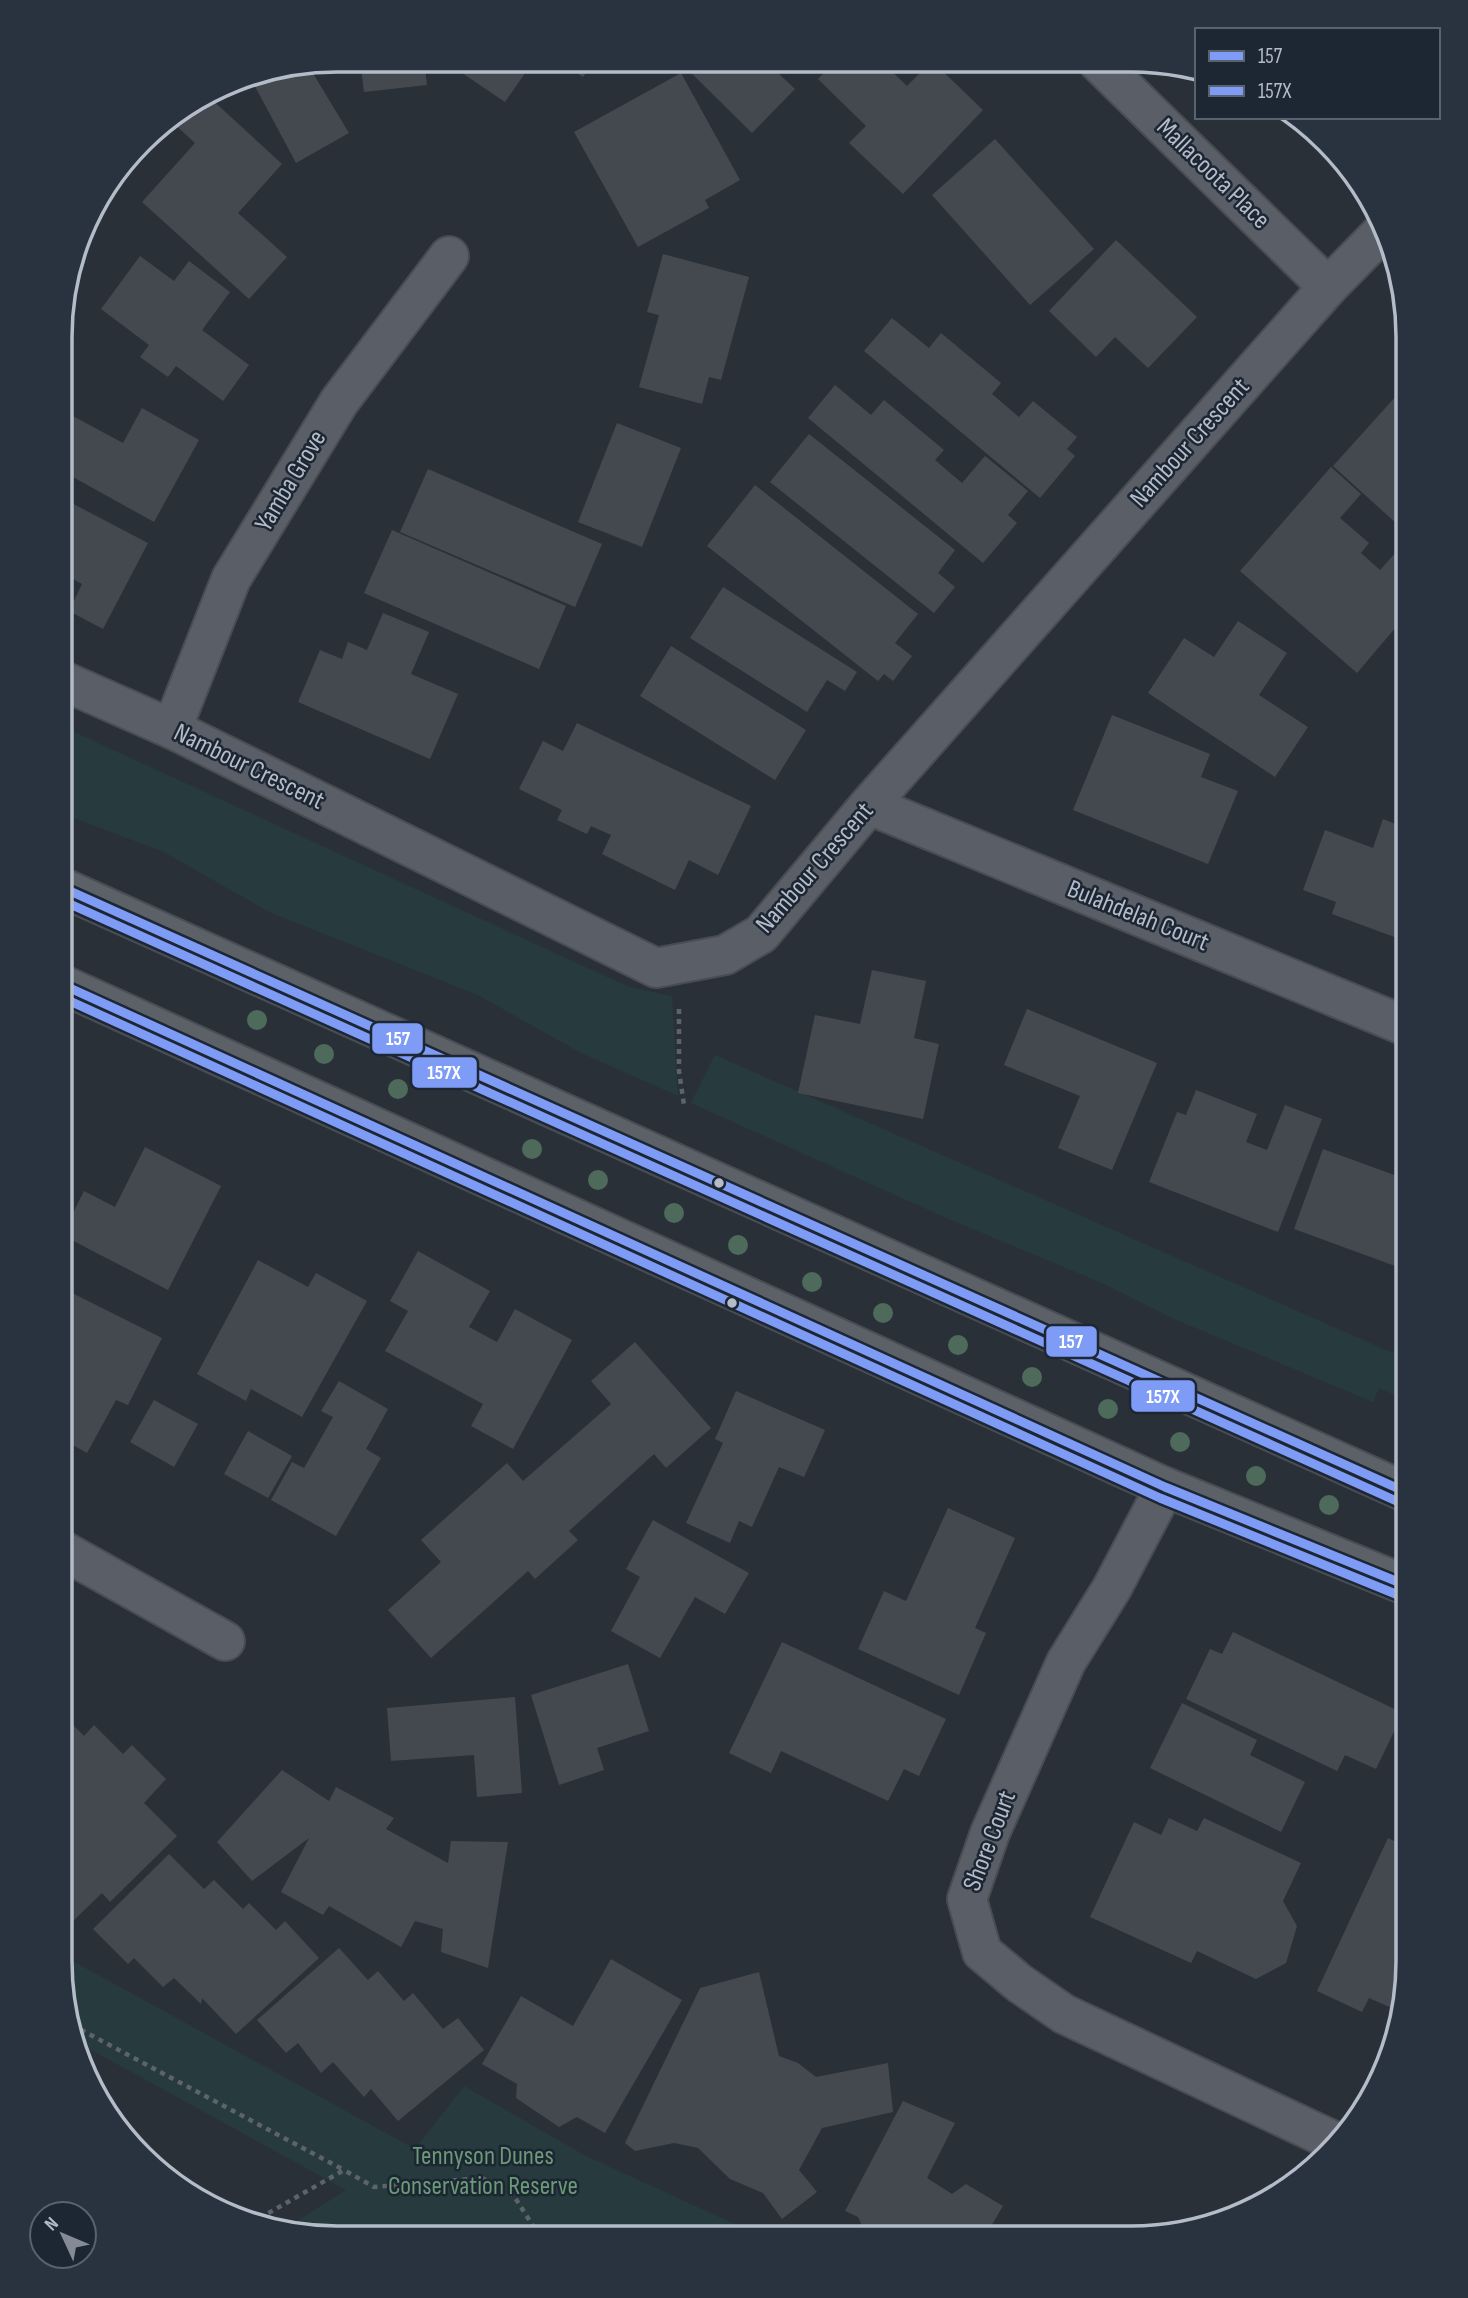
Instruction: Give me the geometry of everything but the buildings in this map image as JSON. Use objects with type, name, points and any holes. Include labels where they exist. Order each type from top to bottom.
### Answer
[{"type":"main road","points":[[72,892],[1396,1488]]},
{"type":"main road","points":[[72,989],[1166,1487],[1396,1581]]},
{"type":"street","name":"Mallacoota Place","points":[[1108,72],[1328,287]]},
{"type":"street","name":"Nambour Crescent","points":[[72,685],[172,729],[656,968],[725,955],[761,934],[869,805],[1328,287],[1377,237]]},
{"type":"street","name":"Yamba Grove","points":[[172,729],[231,579],[340,402],[449,256]]},
{"type":"street","name":"Bulahdelah Court","points":[[869,805],[1396,1022]]},
{"type":"street","name":"Shore Court","points":[[1166,1487],[1112,1588],[1066,1662],[990,1833],[967,1899],[982,1952],[1019,1983],[1064,2014],[1328,2139]]},
{"type":"street","points":[[72,1556],[225,1641]]},
{"type":"path","points":[[684,1105],[679,1071],[679,999],[688,964]]},
{"type":"path","points":[[81,2030],[374,2187],[482,2178],[514,2196],[533,2226]]},
{"type":"path","points":[[264,2216],[344,2170]]},
{"type":"green space","points":[[72,731],[629,987],[672,996],[678,1096],[581,1053],[478,995],[269,912],[164,852],[72,817]]},
{"type":"green space","points":[[715,1055],[1393,1353],[1396,1346],[1396,1396],[1379,1388],[1373,1402],[1174,1319],[1102,1283],[944,1217],[691,1103]]},
{"type":"green space","name":"Tennyson Dunes Conservation Reserve","points":[[72,1961],[415,2149],[464,2086],[584,2155],[739,2226],[319,2226],[294,2223],[346,2190],[86,2047],[74,1996]]},
{"type":"transit line","name":"157","points":[[72,892],[1396,1488]]},
{"type":"transit line","name":"157X","points":[[72,905],[1396,1501]]},
{"type":"transit line","name":"157","points":[[72,989],[1165,1487],[1396,1581]]},
{"type":"transit line","name":"157X","points":[[72,1002],[1160,1498],[1396,1594]]}]
